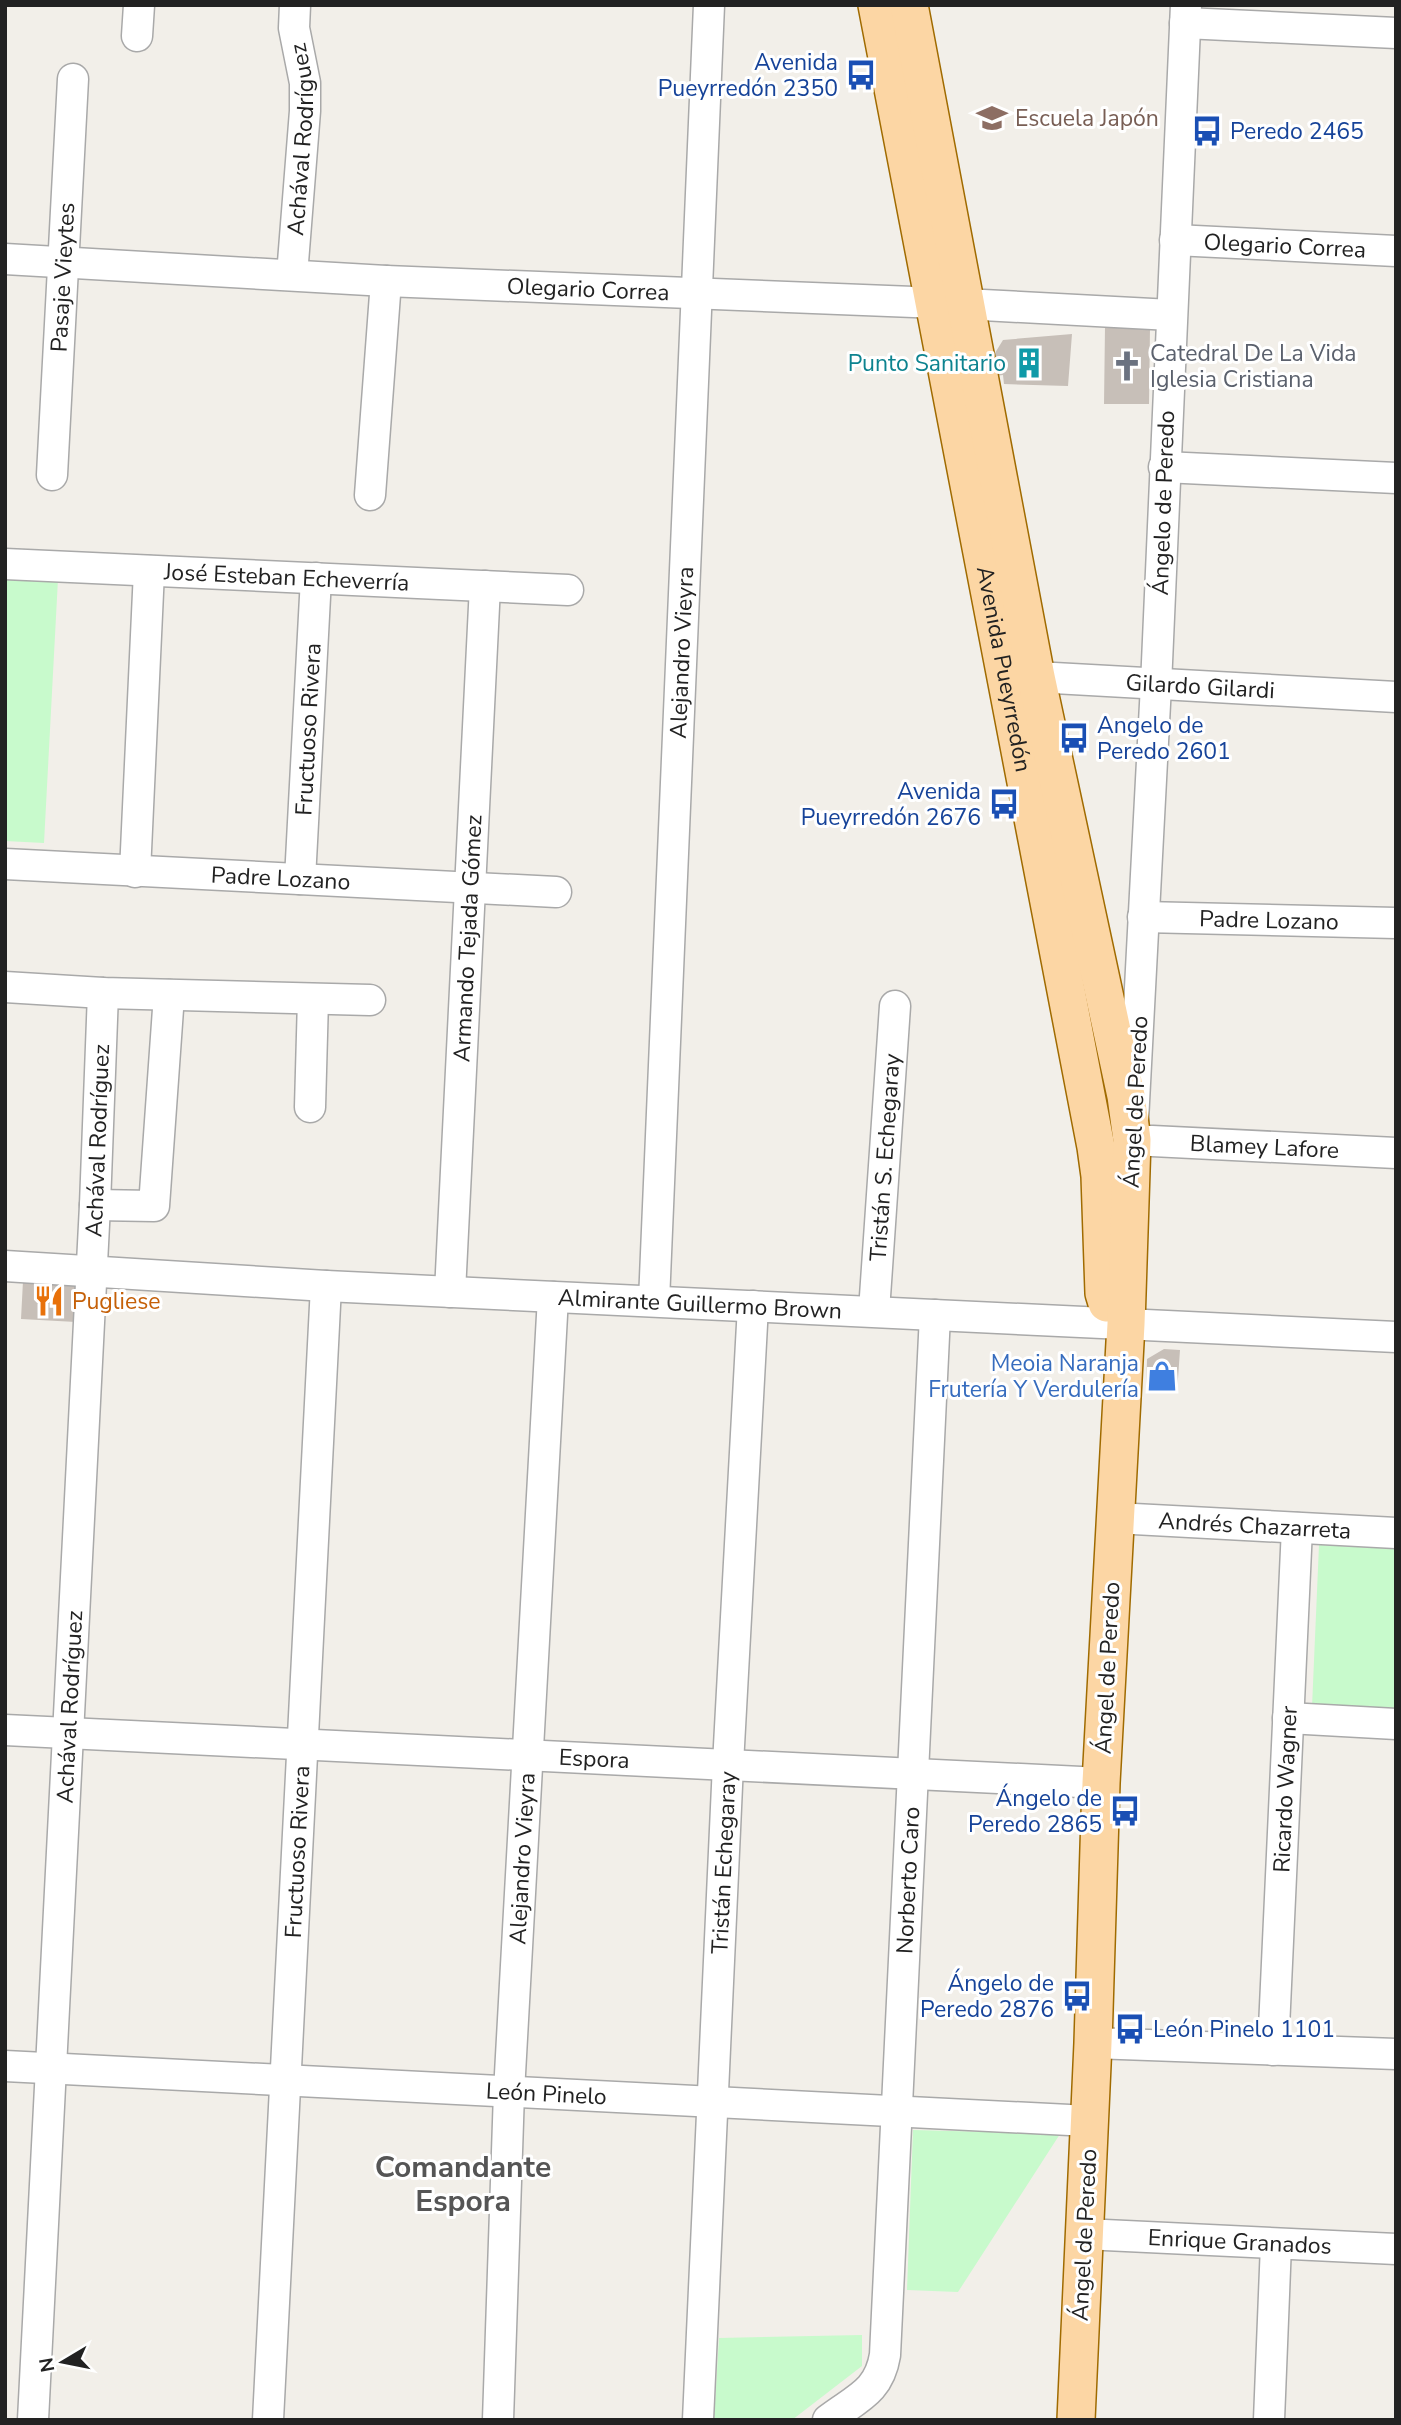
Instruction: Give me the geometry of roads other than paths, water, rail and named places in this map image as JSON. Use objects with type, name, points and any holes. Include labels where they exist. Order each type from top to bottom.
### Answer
[{"type":"main road","name":"Avenida Pueyrredón","points":[[877,5],[949,303],[1022,680],[1096,1147],[1100,1177],[1104,1293],[1109,1310],[1126,1324]]},
{"type":"main road","name":"Avenida Pueyrredón","points":[[909,5],[949,303]]},
{"type":"main road","name":"Avenida Pueyrredón","points":[[1022,680],[1126,1096],[1132,1140]]},
{"type":"main road","name":"Ángel de Peredo","points":[[1076,2420],[1093,2043],[1101,1783],[1126,1324],[1132,1140]]},
{"type":"street","points":[[137,36],[139,5]]},
{"type":"street","name":"Achával Rodríguez","points":[[292,275],[305,111],[304,83],[294,28],[295,5]]},
{"type":"street","name":"Alejandro Vieyra","points":[[654,1301],[709,5]]},
{"type":"street","points":[[1185,14],[1396,33]]},
{"type":"street","name":"Ángelo de Peredo","points":[[1143,917],[1156,685],[1185,14]]},
{"type":"street","name":"Pasaje Vieytes","points":[[52,475],[73,79]]},
{"type":"street","name":"Olegario Correa","points":[[1175,240],[1396,251]]},
{"type":"street","name":"Olegario Correa","points":[[5,259],[386,281],[949,303],[1171,315]]},
{"type":"street","points":[[370,495],[386,281]]},
{"type":"street","points":[[1164,467],[1396,478]]},
{"type":"street","name":"José Esteban Echeverría","points":[[5,564],[568,590]]},
{"type":"street","points":[[135,872],[149,570]]},
{"type":"street","name":"Fructuoso Rivera","points":[[300,879],[316,578]]},
{"type":"street","name":"Armando Tejada Gómez","points":[[450,1292],[485,586]]},
{"type":"street","name":"Gilardo Gilardi","points":[[1022,680],[1396,697]]},
{"type":"street","name":"Padre Lozano","points":[[5,864],[556,892]]},
{"type":"street","name":"Padre Lozano","points":[[1143,917],[1396,923]]},
{"type":"street","name":"Ángel de Peredo","points":[[1132,1140],[1143,917]]},
{"type":"street","points":[[5,986],[103,993],[370,1000]]},
{"type":"street","name":"Achával Rodríguez","points":[[33,2420],[95,1205],[103,993]]},
{"type":"street","points":[[95,1205],[155,1206],[169,995]]},
{"type":"street","points":[[310,1107],[313,999]]},
{"type":"street","name":"Tristán S. Echegaray","points":[[874,1311],[895,1006]]},
{"type":"street","name":"Blamey Lafore","points":[[1132,1140],[1396,1153]]},
{"type":"street","name":"Almirante Guillermo Brown","points":[[5,1266],[326,1286],[1396,1337]]},
{"type":"street","name":"Fructuoso Rivera","points":[[268,2420],[326,1286]]},
{"type":"street","name":"Alejandro Vieyra","points":[[498,2420],[509,2092],[553,1297]]},
{"type":"street","name":"Tristán Echegaray","points":[[698,2420],[728,1764],[753,1306]]},
{"type":"street","name":"Norberto Caro","points":[[828,2420],[875,2385],[882,2373],[885,2355],[935,1315]]},
{"type":"street","name":"Andrés Chazarreta","points":[[1115,1518],[1396,1533]]},
{"type":"street","name":"Ricardo Wagner","points":[[1273,2050],[1297,1528]]},
{"type":"street","points":[[1288,1718],[1396,1724]]},
{"type":"street","name":"Espora","points":[[5,1730],[1101,1783]]},
{"type":"street","points":[[1093,2043],[1396,2054]]},
{"type":"street","name":"León Pinelo","points":[[5,2066],[1089,2121]]},
{"type":"street","name":"Enrique Granados","points":[[1084,2234],[1396,2249]]},
{"type":"street","points":[[1269,2420],[1276,2244]]},
{"type":"place","name":"Avenida Pueyrredón 2350","points":[[861,75]]},
{"type":"place","name":"Escuela Japón","points":[[992,118]]},
{"type":"place","name":"Peredo 2465","points":[[1207,131]]},
{"type":"place","name":"Punto Sanitario","points":[[1029,363]]},
{"type":"place","name":"Catedral De La Vida Iglesia Cristiana","points":[[1127,366]]},
{"type":"place","name":"Angelo de Peredo 2601","points":[[1074,738]]},
{"type":"place","name":"Avenida Pueyrredón 2676","points":[[1004,804]]},
{"type":"place","name":"Pugliese","points":[[49,1301]]},
{"type":"place","name":"Meoia Naranja Frutería Y Verdulería","points":[[1162,1376]]},
{"type":"place","name":"Ángelo de Peredo 2865","points":[[1125,1811]]},
{"type":"place","name":"Ángelo de Peredo 2876","points":[[1077,1996]]},
{"type":"place","name":"León Pinelo 1101","points":[[1130,2029]]},
{"type":"district","name":"Comandante Espora","points":[[463,2184]]}]
